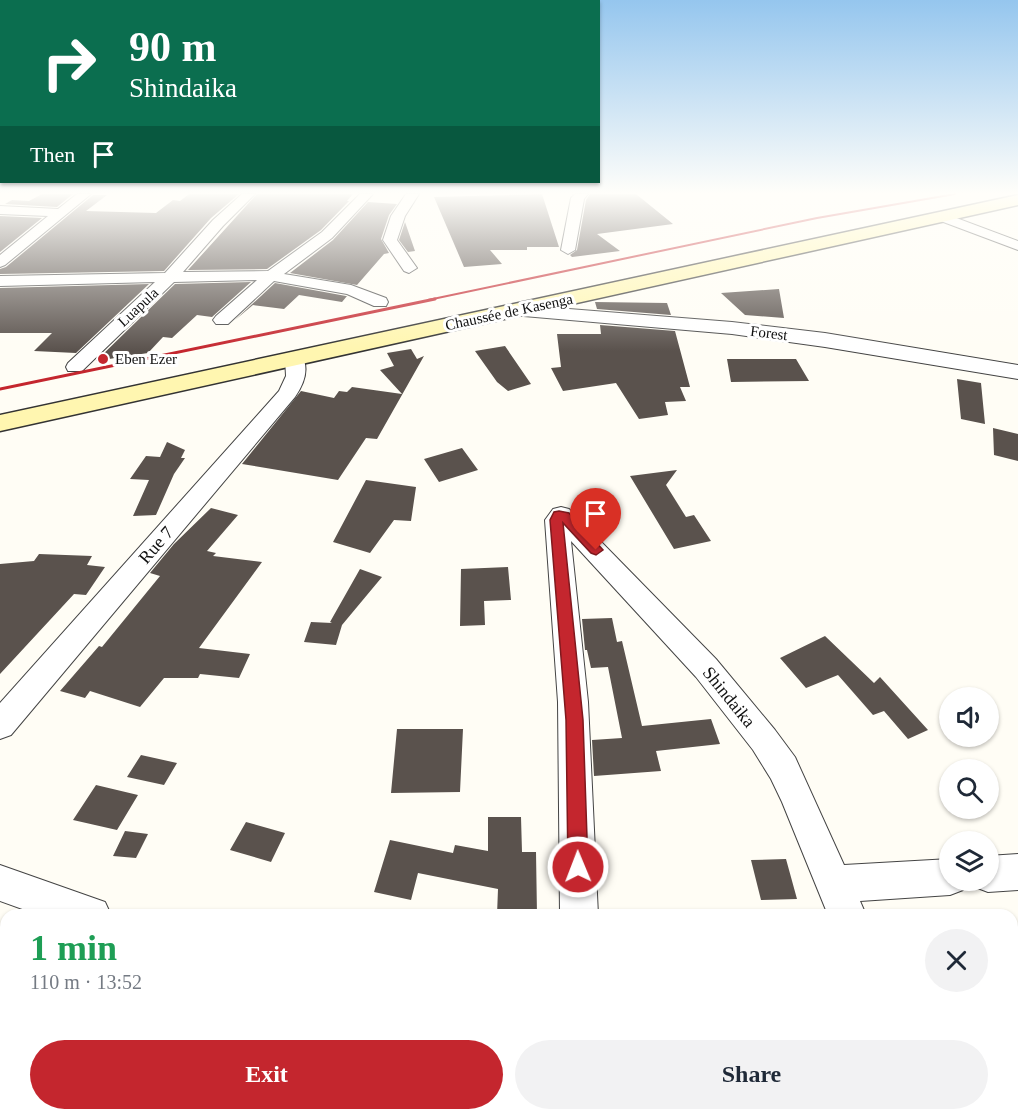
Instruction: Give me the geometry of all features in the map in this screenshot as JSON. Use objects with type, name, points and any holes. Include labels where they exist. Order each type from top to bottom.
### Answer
[{"type":"main road","name":"Chaussée de Kasenga","points":[[0,423],[811,246]]},
{"type":"street","points":[[0,262],[19,246]]},
{"type":"street","name":"Luapula","points":[[75,367],[169,278],[197,246]]},
{"type":"street","points":[[222,320],[272,275],[312,246]]},
{"type":"street","points":[[394,246],[409,268]]},
{"type":"street","points":[[0,281],[272,275],[351,290],[380,302]]},
{"type":"street","name":"Forest","points":[[519,311],[732,328],[836,342],[1018,372]]},
{"type":"street","name":"Rue 7","points":[[0,725],[288,393],[296,376],[294,358]]},
{"type":"street","name":"Shindaika","points":[[579,909],[575,735],[557,520],[559,515],[564,516],[706,668],[764,740],[783,768],[841,899]]},
{"type":"street","points":[[999,873],[1018,872]]},
{"type":"street","points":[[841,899],[939,879]]},
{"type":"street","points":[[0,883],[75,909]]},
{"type":"building","points":[[31,246],[186,246],[164,271],[0,274],[0,269],[6,267]]},
{"type":"building","points":[[210,246],[298,246],[267,269],[188,270]]},
{"type":"building","points":[[325,246],[385,246],[389,253],[384,254],[357,285],[290,273]]},
{"type":"building","points":[[404,246],[413,246],[415,251],[408,252]]},
{"type":"building","points":[[455,246],[559,247],[490,250],[502,264],[464,267]]},
{"type":"building","points":[[578,246],[614,246],[620,251],[572,257],[570,255],[577,250]]},
{"type":"building","points":[[251,282],[212,317],[197,315],[172,338],[163,337],[148,353],[96,361],[175,284]]},
{"type":"building","points":[[275,283],[347,296],[342,302],[299,295],[284,309],[253,305],[235,320]]},
{"type":"building","points":[[149,284],[76,353],[34,351],[52,333],[0,333],[0,288]]},
{"type":"building","points":[[779,289],[784,318],[745,315],[721,293]]},
{"type":"building","points":[[595,302],[667,303],[671,315],[597,309]]},
{"type":"building","points":[[600,325],[675,331],[690,387],[680,387],[686,401],[665,402],[668,415],[639,419],[616,383],[563,391],[551,368],[561,367],[557,334],[601,334]]},
{"type":"building","points":[[505,346],[531,384],[508,391],[497,382],[475,351]]},
{"type":"building","points":[[411,349],[417,359],[424,356],[377,439],[366,438],[338,480],[242,464],[301,391],[334,398],[339,391],[347,392],[352,387],[402,394],[380,370],[394,366],[387,353]]},
{"type":"building","points":[[727,359],[796,359],[809,381],[731,382]]},
{"type":"building","points":[[957,379],[981,383],[985,424],[961,419]]},
{"type":"building","points":[[993,428],[1018,434],[1018,461],[994,455]]},
{"type":"building","points":[[167,442],[185,450],[181,458],[185,458],[174,474],[156,515],[133,516],[149,480],[130,479],[146,456],[160,457]]},
{"type":"building","points":[[462,448],[478,470],[439,482],[424,459]]},
{"type":"building","points":[[677,470],[666,485],[686,517],[694,515],[711,541],[674,549],[630,476]]},
{"type":"building","points":[[366,480],[416,487],[411,521],[394,520],[370,553],[333,542]]},
{"type":"building","points":[[211,508],[238,515],[207,551],[216,553],[213,556],[262,562],[199,648],[250,654],[239,678],[200,674],[198,678],[164,678],[140,707],[90,691],[85,698],[60,691],[99,646],[102,647],[160,576],[150,573],[174,544]]},
{"type":"building","points":[[39,554],[92,556],[87,565],[105,567],[86,595],[74,594],[0,674],[0,564],[34,561]]},
{"type":"building","points":[[508,567],[511,600],[484,601],[485,625],[460,626],[461,569]]},
{"type":"building","points":[[360,569],[382,577],[342,625],[336,645],[304,642],[311,622],[332,623],[330,622]]},
{"type":"building","points":[[612,618],[617,642],[622,641],[642,726],[711,719],[720,744],[656,751],[661,771],[594,776],[592,740],[622,738],[608,667],[591,668],[587,650],[585,650],[582,619]]},
{"type":"building","points":[[825,636],[874,683],[880,677],[928,730],[908,739],[884,711],[873,715],[838,675],[806,688],[780,658]]},
{"type":"building","points":[[397,729],[463,729],[460,792],[391,793]]},
{"type":"building","points":[[141,755],[177,763],[164,785],[127,777]]},
{"type":"building","points":[[96,785],[138,795],[117,830],[73,820]]},
{"type":"building","points":[[488,817],[521,817],[522,852],[536,852],[537,909],[497,909],[498,889],[418,873],[411,900],[374,892],[390,840],[453,853],[455,845],[488,851]]},
{"type":"building","points":[[246,822],[285,833],[271,862],[230,850]]},
{"type":"building","points":[[125,831],[148,834],[136,858],[113,856]]},
{"type":"building","points":[[786,859],[797,899],[761,900],[751,860]]},
{"type":"railway","points":[[428,300],[683,246]]},
{"type":"railway","points":[[0,389],[435,299]]},
{"type":"place","name":"Eben Ezer","points":[[103,359]]},
{"type":"route","points":[[578,867],[576,756],[572,682],[557,520],[559,515],[564,516],[596,550]]}]
